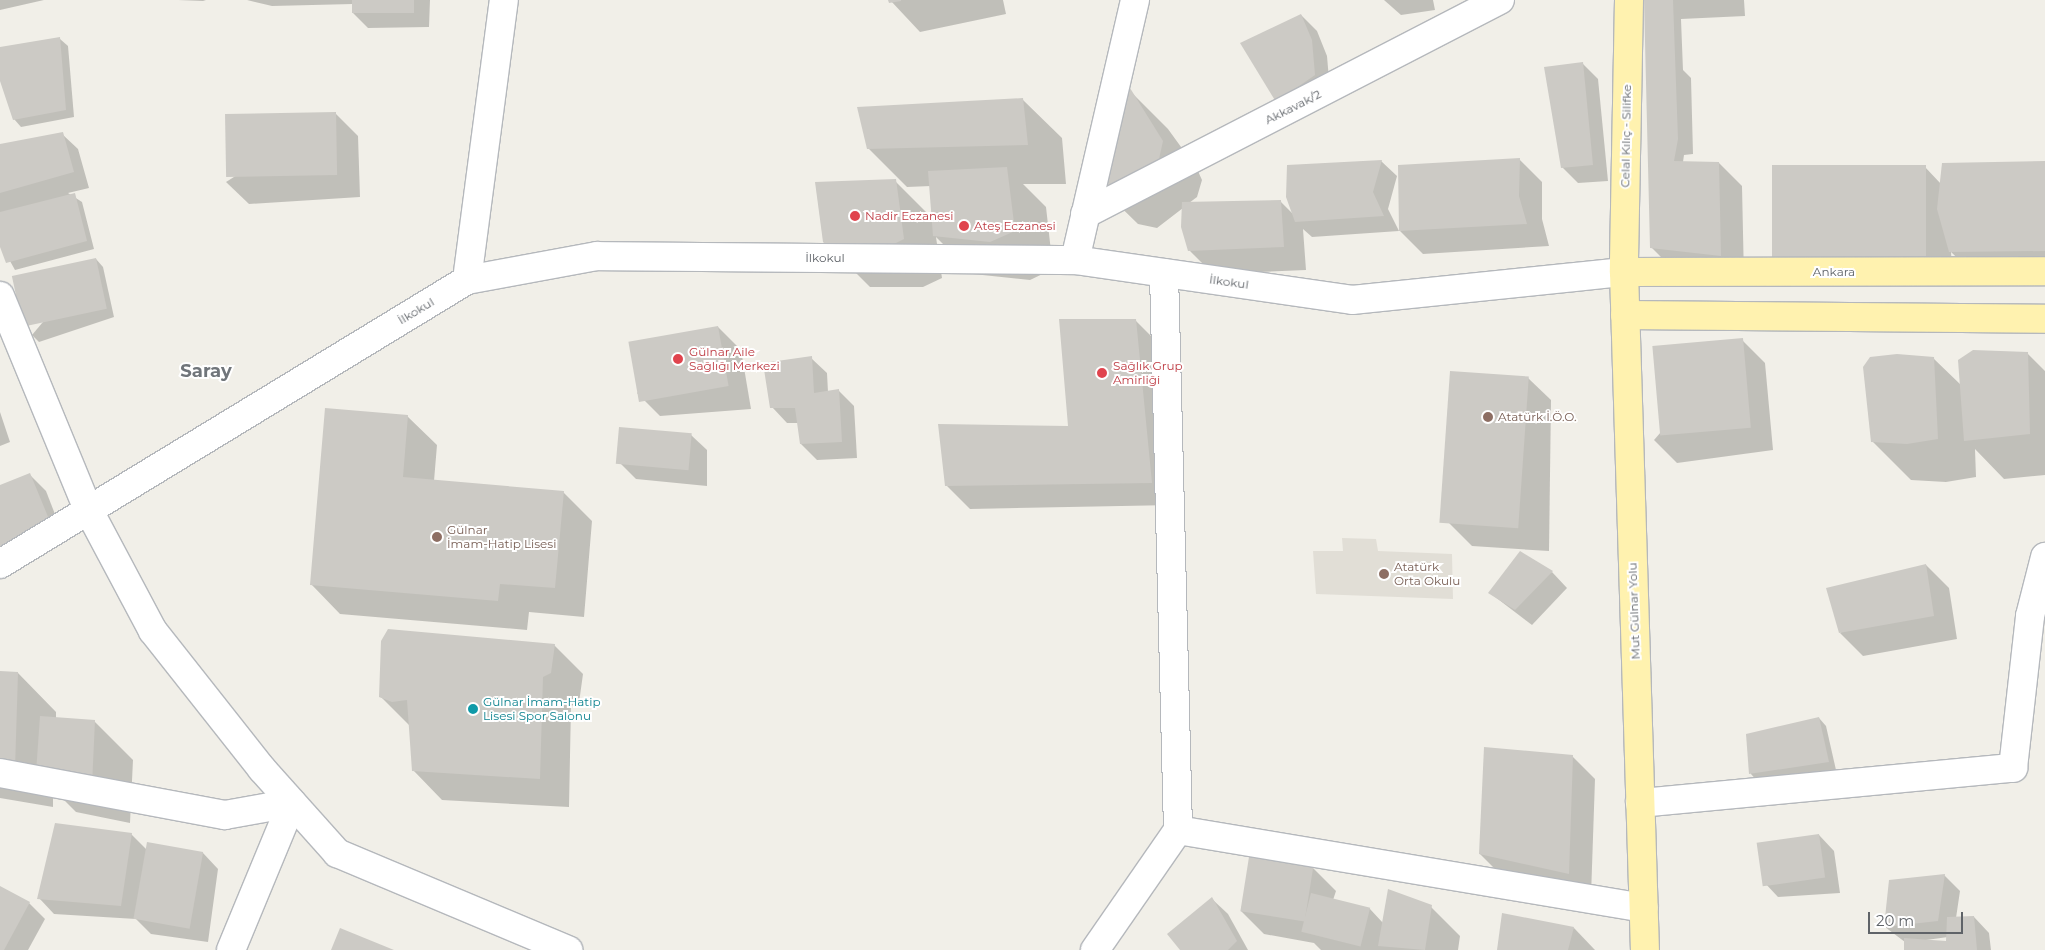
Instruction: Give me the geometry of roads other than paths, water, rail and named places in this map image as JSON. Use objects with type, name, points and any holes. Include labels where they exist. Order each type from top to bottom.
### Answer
[{"type":"main road","name":"Celal Kılıç - Silifke","points":[[1624,272],[1629,0]]},
{"type":"main road","name":"Ankara","points":[[1624,272],[2045,271]]},
{"type":"main road","name":"Mut Gülnar Yolu","points":[[1624,272],[1645,950]]},
{"type":"main road","points":[[1625,316],[2045,318]]},
{"type":"street","points":[[467,280],[504,0]]},
{"type":"street","points":[[1075,260],[1135,0]]},
{"type":"street","name":"Akkavak/2","points":[[1085,214],[1500,0]]},
{"type":"street","name":"İlkokul","points":[[0,564],[87,507],[467,280],[597,256],[1075,260],[1352,300],[1624,272]]},
{"type":"street","points":[[1094,950],[1178,830],[1164,273]]},
{"type":"street","points":[[0,296],[87,507],[153,630],[292,803],[337,852],[568,950]]},
{"type":"street","points":[[1640,802],[2013,768],[2030,616],[2045,557]]},
{"type":"street","points":[[0,773],[225,815],[292,803]]},
{"type":"street","points":[[231,950],[292,803]]},
{"type":"street","points":[[1178,830],[1644,908]]},
{"type":"place","name":"Nadir Eczanesi","points":[[855,216]]},
{"type":"place","name":"Ateş Eczanesi","points":[[964,226]]},
{"type":"place","name":"Gülnar Aile Sağlığı Merkezi","points":[[678,359]]},
{"type":"place","name":"Sağlık Grup Amirliği","points":[[1102,373]]},
{"type":"place","name":"Atatürk İ.Ö.O.","points":[[1488,417]]},
{"type":"place","name":"Gülnar İmam-Hatip Lisesi","points":[[437,537]]},
{"type":"place","name":"Atatürk Orta Okulu","points":[[1384,574]]},
{"type":"place","name":"Gülnar İmam-Hatip Lisesi Spor Salonu","points":[[473,709]]},
{"type":"district","name":"Saray","points":[[206,371]]}]
